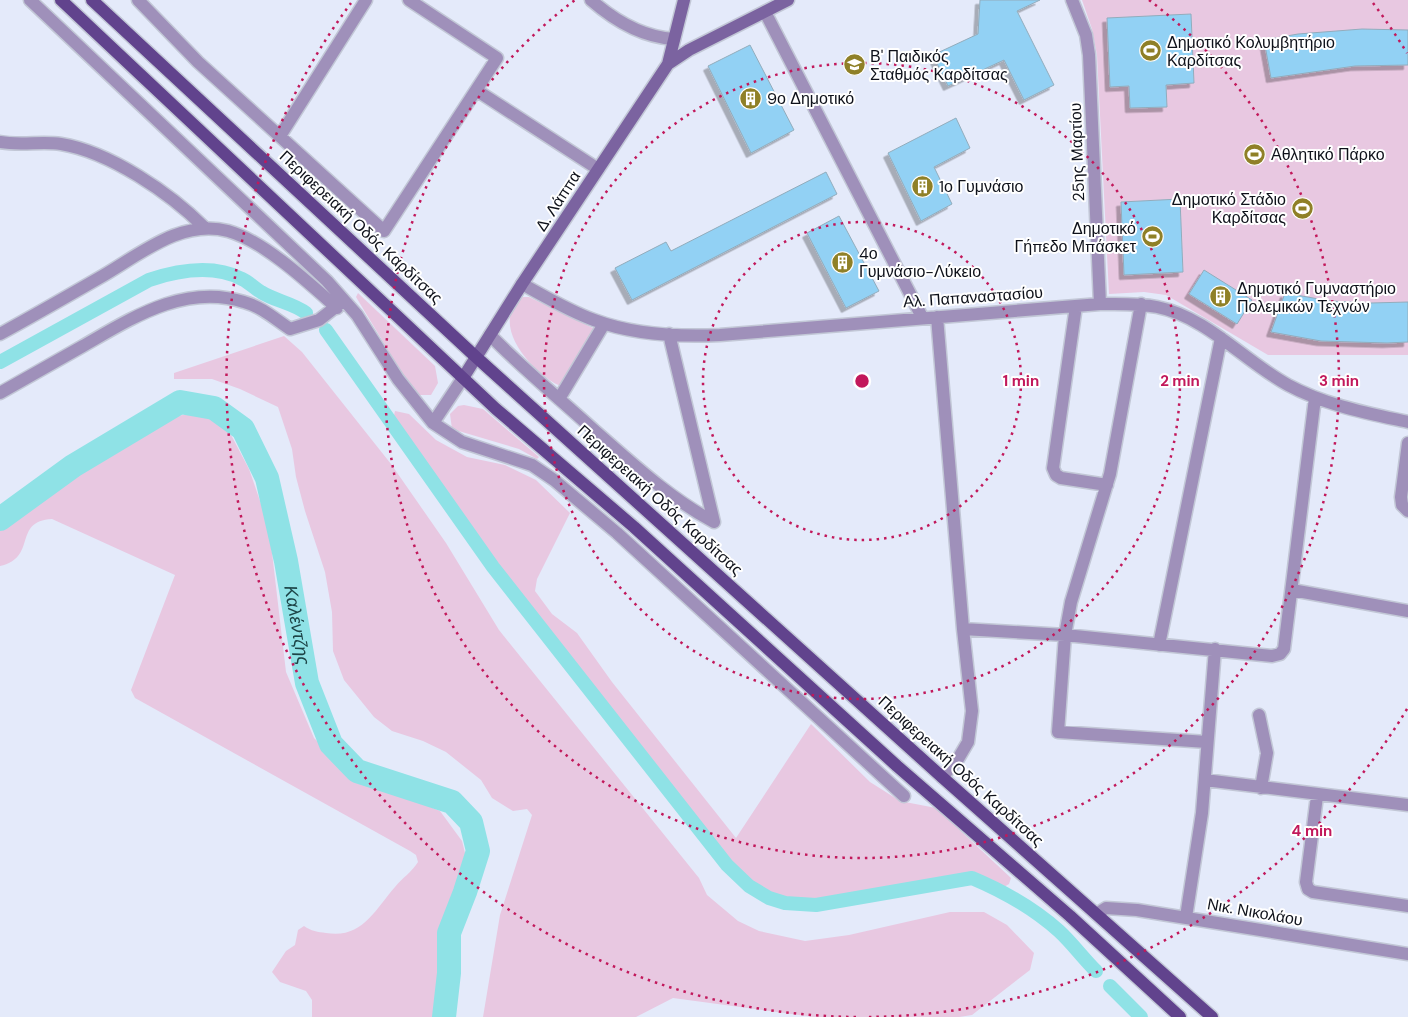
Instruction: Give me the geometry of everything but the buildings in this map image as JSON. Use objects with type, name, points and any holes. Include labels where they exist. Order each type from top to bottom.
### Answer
[{"type":"main road","points":[[61,0],[463,378],[634,527],[897,766],[1070,916],[1180,1017]]},
{"type":"main road","name":"Περιφερειακή Οδός Καρδίτσας","points":[[92,0],[476,357],[942,777],[1098,913],[1212,1017]]},
{"type":"street","points":[[30,0],[298,252],[340,304],[375,341],[398,379],[433,423],[462,442],[532,465],[562,486],[617,533],[904,796]]},
{"type":"street","points":[[138,0],[198,62],[384,230],[497,58],[409,0]]},
{"type":"street","points":[[280,136],[366,0]]},
{"type":"street","points":[[591,0],[604,11],[630,27],[658,38],[674,39]]},
{"type":"street","points":[[668,64],[684,0]]},
{"type":"street","points":[[668,64],[689,50],[788,0]]},
{"type":"street","name":"25ης Μαρτίου","points":[[1072,0],[1086,35],[1089,55],[1100,304]]},
{"type":"street","points":[[765,12],[922,317]]},
{"type":"street","name":"Δ. Λάππα","points":[[463,378],[522,284],[668,64]]},
{"type":"street","points":[[476,90],[598,169]]},
{"type":"street","points":[[0,142],[53,143],[88,151],[139,177],[185,210],[204,228]]},
{"type":"street","points":[[0,334],[134,255],[168,239],[204,228],[230,232],[252,242],[340,304]]},
{"type":"street","name":"Αλ. Παπαναστασίου","points":[[522,284],[566,308],[604,324],[630,330],[669,334],[720,335],[922,317],[1100,304],[1142,304],[1173,312],[1221,338],[1287,385],[1315,398],[1360,412],[1408,422]]},
{"type":"street","points":[[0,393],[134,317],[169,302],[207,297],[243,301],[266,312],[290,329],[320,320],[340,304]]},
{"type":"street","points":[[1142,304],[1118,437],[1107,485],[1071,602],[1065,635],[1058,732],[1207,742]]},
{"type":"street","points":[[1076,306],[1053,468],[1056,475],[1061,478],[1107,485]]},
{"type":"street","points":[[937,317],[963,628],[972,711],[970,733],[964,749],[942,777]]},
{"type":"street","points":[[559,399],[604,324]]},
{"type":"street","points":[[490,335],[516,362],[656,484],[686,507],[714,522],[669,334]]},
{"type":"street","points":[[1159,645],[1221,338]]},
{"type":"street","points":[[433,423],[463,378]]},
{"type":"street","points":[[963,628],[1065,635],[1272,656],[1280,654],[1284,648],[1292,590],[1315,398]]},
{"type":"street","points":[[1408,444],[1401,497],[1402,505],[1408,511]]},
{"type":"street","points":[[1292,590],[1408,611]]},
{"type":"street","points":[[1186,917],[1199,840],[1215,649]]},
{"type":"street","points":[[1259,714],[1267,753],[1261,788]]},
{"type":"street","points":[[1205,780],[1317,796],[1408,805]]},
{"type":"street","points":[[1317,796],[1306,882],[1308,889],[1313,892],[1408,906]]},
{"type":"street","name":"Νικ. Νικολάου","points":[[1098,913],[1106,908],[1122,908],[1408,954]]},
{"type":"shaded area","name":"Αθλητικό Πάρκο","points":[[1082,0],[1408,0],[1408,355],[1268,355],[1166,295],[1144,292],[1109,294],[1097,55],[1092,29]],"holes":[[[1191,14],[1194,83],[1166,85],[1166,107],[1130,108],[1129,86]],[[1180,199],[1183,272],[1125,275],[1121,202]],[[1204,271],[1252,300],[1237,324],[1189,294]]]},
{"type":"shaded area","points":[[358,293],[435,366],[438,383],[431,395],[419,395],[408,383],[356,297]]},
{"type":"shaded area","points":[[523,297],[529,297],[597,330],[563,387],[552,381],[528,361],[512,334],[510,321],[513,308]]},
{"type":"shaded area","points":[[284,336],[302,352],[391,464],[446,543],[499,630],[699,878],[707,895],[738,921],[759,931],[805,941],[849,935],[950,912],[984,912],[1007,925],[1034,953],[1030,970],[972,1015],[959,1017],[814,1017],[673,998],[636,1017],[483,1017],[500,915],[532,815],[527,809],[513,811],[492,798],[481,780],[446,752],[423,741],[392,731],[374,717],[344,680],[333,651],[332,612],[325,572],[305,511],[296,477],[292,449],[278,407],[240,389],[212,379],[174,379],[174,373]]},
{"type":"shaded area","points":[[464,405],[483,409],[539,457],[537,459],[519,449],[452,429],[450,414],[458,406]]},
{"type":"shaded area","points":[[395,411],[409,414],[436,440],[467,457],[505,465],[536,480],[570,513],[537,579],[535,591],[552,614],[577,633],[612,682],[736,838],[811,724],[870,782],[900,801],[936,808],[1011,878],[1009,884],[1004,887],[970,875],[815,903],[771,894],[747,880],[721,853],[495,562],[393,420]]},
{"type":"shaded area","points":[[193,414],[212,418],[230,433],[249,469],[269,527],[286,672],[314,738],[353,776],[440,811],[462,841],[467,861],[445,918],[438,1017],[312,1017],[312,1000],[306,991],[280,982],[272,972],[286,951],[295,945],[298,930],[304,926],[317,932],[338,934],[349,932],[358,927],[373,914],[418,862],[416,855],[410,851],[135,698],[131,690],[175,575],[52,519],[40,521],[32,526],[19,556],[12,562],[0,566],[0,529],[151,427],[174,416]]},
{"type":"waterway","points":[[0,362],[149,280],[184,271],[208,270],[231,274],[245,280],[266,295],[306,313]]},
{"type":"waterway","points":[[326,330],[493,567],[727,865],[749,886],[769,898],[785,903],[816,905],[972,878],[1006,894],[1039,915],[1064,936],[1096,971]]},
{"type":"waterway","name":"Καλέντζης","points":[[0,519],[73,466],[180,402],[214,408],[243,429],[267,478],[286,561],[307,683],[331,744],[357,771],[452,802],[471,822],[478,851],[449,933],[449,973],[444,1017]]},
{"type":"waterway","points":[[1110,986],[1141,1017]]},
{"type":"place","name":"Δημοτικό Κολυμβητήριο Καρδίτσας","points":[[1151,51]]},
{"type":"place","name":"Β' Παιδικός Σταθμός Καρδίτσας","points":[[854,65]]},
{"type":"place","name":"9ο Δημοτικό","points":[[751,98]]},
{"type":"place","name":"Αθλητικό Πάρκο","points":[[1255,154]]},
{"type":"place","name":"1ο Γυμνάσιο","points":[[923,186]]},
{"type":"place","name":"Δημοτικό Στάδιο Καρδίτσας","points":[[1302,208]]},
{"type":"place","name":"Δημοτικό Γήπεδο Μπάσκετ","points":[[1152,237]]},
{"type":"place","name":"4ο Γυμνάσιο-Λύκειο","points":[[843,262]]},
{"type":"place","name":"Δημοτικό Γυμναστήριο Πολεμικών Τεχνών","points":[[1221,297]]}]
